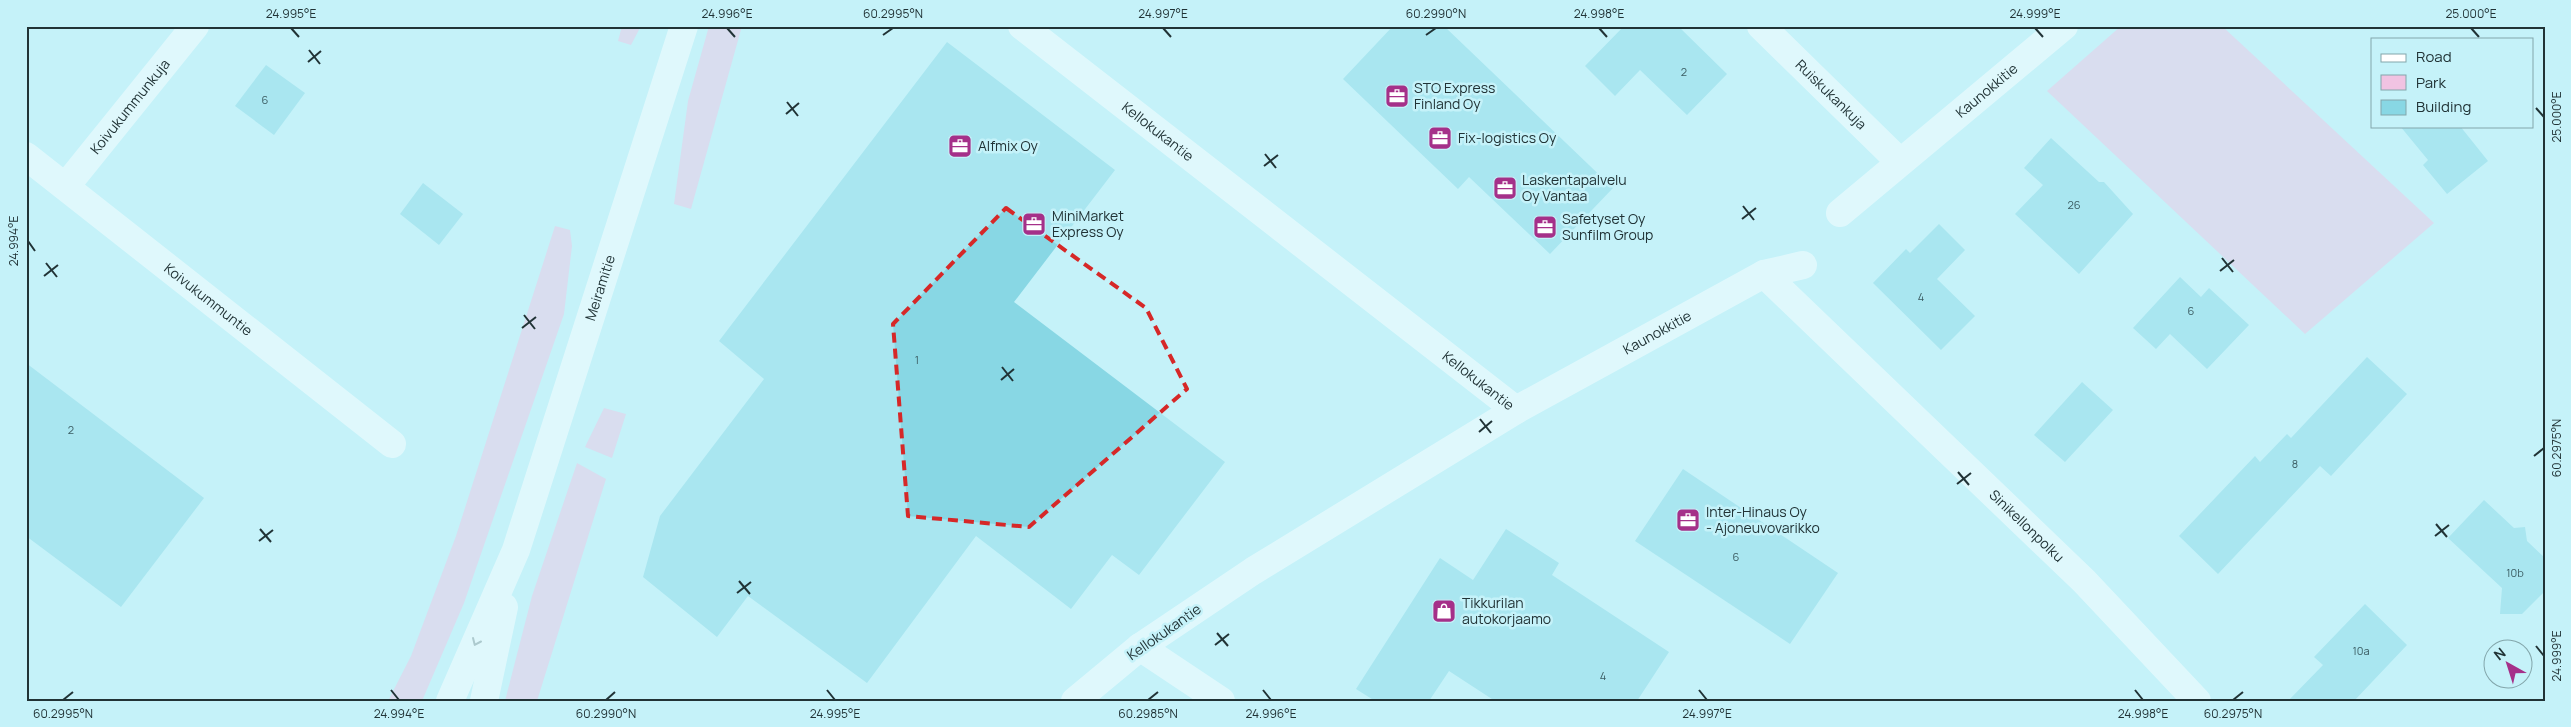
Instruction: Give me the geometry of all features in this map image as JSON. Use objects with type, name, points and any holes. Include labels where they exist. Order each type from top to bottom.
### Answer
[{"type":"street","name":"Koivukummunkuja","points":[[66,186],[194,26]]},
{"type":"street","name":"Meiramitie","points":[[484,701],[516,550],[684,26]]},
{"type":"street","name":"Kellokukantie","points":[[1022,26],[1516,410],[1253,570],[1140,647],[1075,701]]},
{"type":"street","name":"Ruiskukankuja","points":[[1761,26],[1900,162]]},
{"type":"street","name":"Kaunokkitie","points":[[1840,212],[2064,26]]},
{"type":"street","name":"Koivukummuntie","points":[[26,156],[392,444]]},
{"type":"street","name":"Kaunokkitie","points":[[1516,410],[1764,274],[1803,265]]},
{"type":"street","name":"Sinikellonpolku","points":[[1764,274],[2084,581],[2197,701]]},
{"type":"street","name":"Meiramitie","points":[[450,701],[516,550]]},
{"type":"street","points":[[1140,647],[1221,701]]},
{"type":"highlighted area","points":[[1006,208],[1146,308],[1187,389],[1029,527],[908,516],[893,324]]},
{"type":"green space","points":[[622,26],[641,26],[631,45],[618,41]]},
{"type":"green space","points":[[709,26],[742,26],[691,209],[674,204],[688,101]]},
{"type":"green space","points":[[2121,26],[2222,26],[2434,223],[2305,334],[2047,91]]},
{"type":"green space","points":[[555,226],[570,230],[572,246],[564,314],[464,603],[422,701],[388,701],[411,656],[456,536]]},
{"type":"green space","points":[[604,408],[626,414],[612,458],[585,447]]},
{"type":"green space","points":[[577,463],[606,479],[537,701],[505,701],[532,596]]},
{"type":"building","points":[[1393,26],[1444,26],[1613,188],[1550,254],[1469,177],[1458,189],[1343,79]]},
{"type":"building","points":[[1624,26],[1678,26],[1727,74],[1687,115],[1640,70],[1615,96],[1585,66]]},
{"type":"building","points":[[947,42],[1115,170],[1014,302],[1225,462],[1139,575],[1112,555],[1071,609],[976,536],[867,683],[748,596],[717,637],[643,577],[660,516],[764,379],[719,341]]},
{"type":"building","points":[[266,65],[305,93],[274,135],[235,106]]},
{"type":"building","points":[[2402,128],[2462,128],[2488,161],[2447,194],[2423,165],[2428,160]]},
{"type":"building","points":[[2051,138],[2099,182],[2104,182],[2133,214],[2079,274],[2015,214],[2043,185],[2024,168]]},
{"type":"building","points":[[423,183],[463,214],[439,245],[400,214]]},
{"type":"building","points":[[1939,224],[1965,250],[1937,279],[1975,316],[1941,350],[1873,283],[1906,249],[1910,253]]},
{"type":"building","points":[[2180,277],[2201,297],[2209,288],[2249,325],[2207,369],[2170,334],[2156,349],[2133,328]]},
{"type":"building","points":[[2367,357],[2407,394],[2331,476],[2320,466],[2218,574],[2179,536],[2255,456],[2260,462],[2287,434],[2291,438]]},
{"type":"building","points":[[26,363],[204,498],[121,607],[26,536]]},
{"type":"building","points":[[2082,382],[2113,410],[2065,462],[2034,435]]},
{"type":"building","points":[[1683,469],[1838,573],[1790,644],[1635,541]]},
{"type":"building","points":[[2484,500],[2514,528],[2525,527],[2527,541],[2545,558],[2545,591],[2522,614],[2500,614],[2502,588],[2448,538]]},
{"type":"building","points":[[1506,529],[1559,563],[1552,575],[1669,652],[1637,701],[1495,701],[1449,671],[1429,701],[1375,701],[1356,689],[1440,558],[1473,580]]},
{"type":"building","points":[[2365,604],[2407,645],[2354,701],[2288,701],[2323,665],[2314,657]]},
{"type":"place","name":"STO Express Finland Oy","points":[[1397,96]]},
{"type":"place","name":"Fix-logistics Oy","points":[[1440,138]]},
{"type":"place","name":"Alfmix Oy","points":[[960,146]]},
{"type":"place","name":"Laskentapalvelu Oy Vantaa","points":[[1505,188]]},
{"type":"place","name":"MiniMarket Express Oy","points":[[1034,224]]},
{"type":"place","name":"Safetyset Oy Sunfilm Group","points":[[1545,227]]},
{"type":"place","name":"Inter-Hinaus Oy - Ajoneuvovarikko","points":[[1688,520]]},
{"type":"place","name":"Tikkurilan autokorjaamo","points":[[1444,611]]}]
